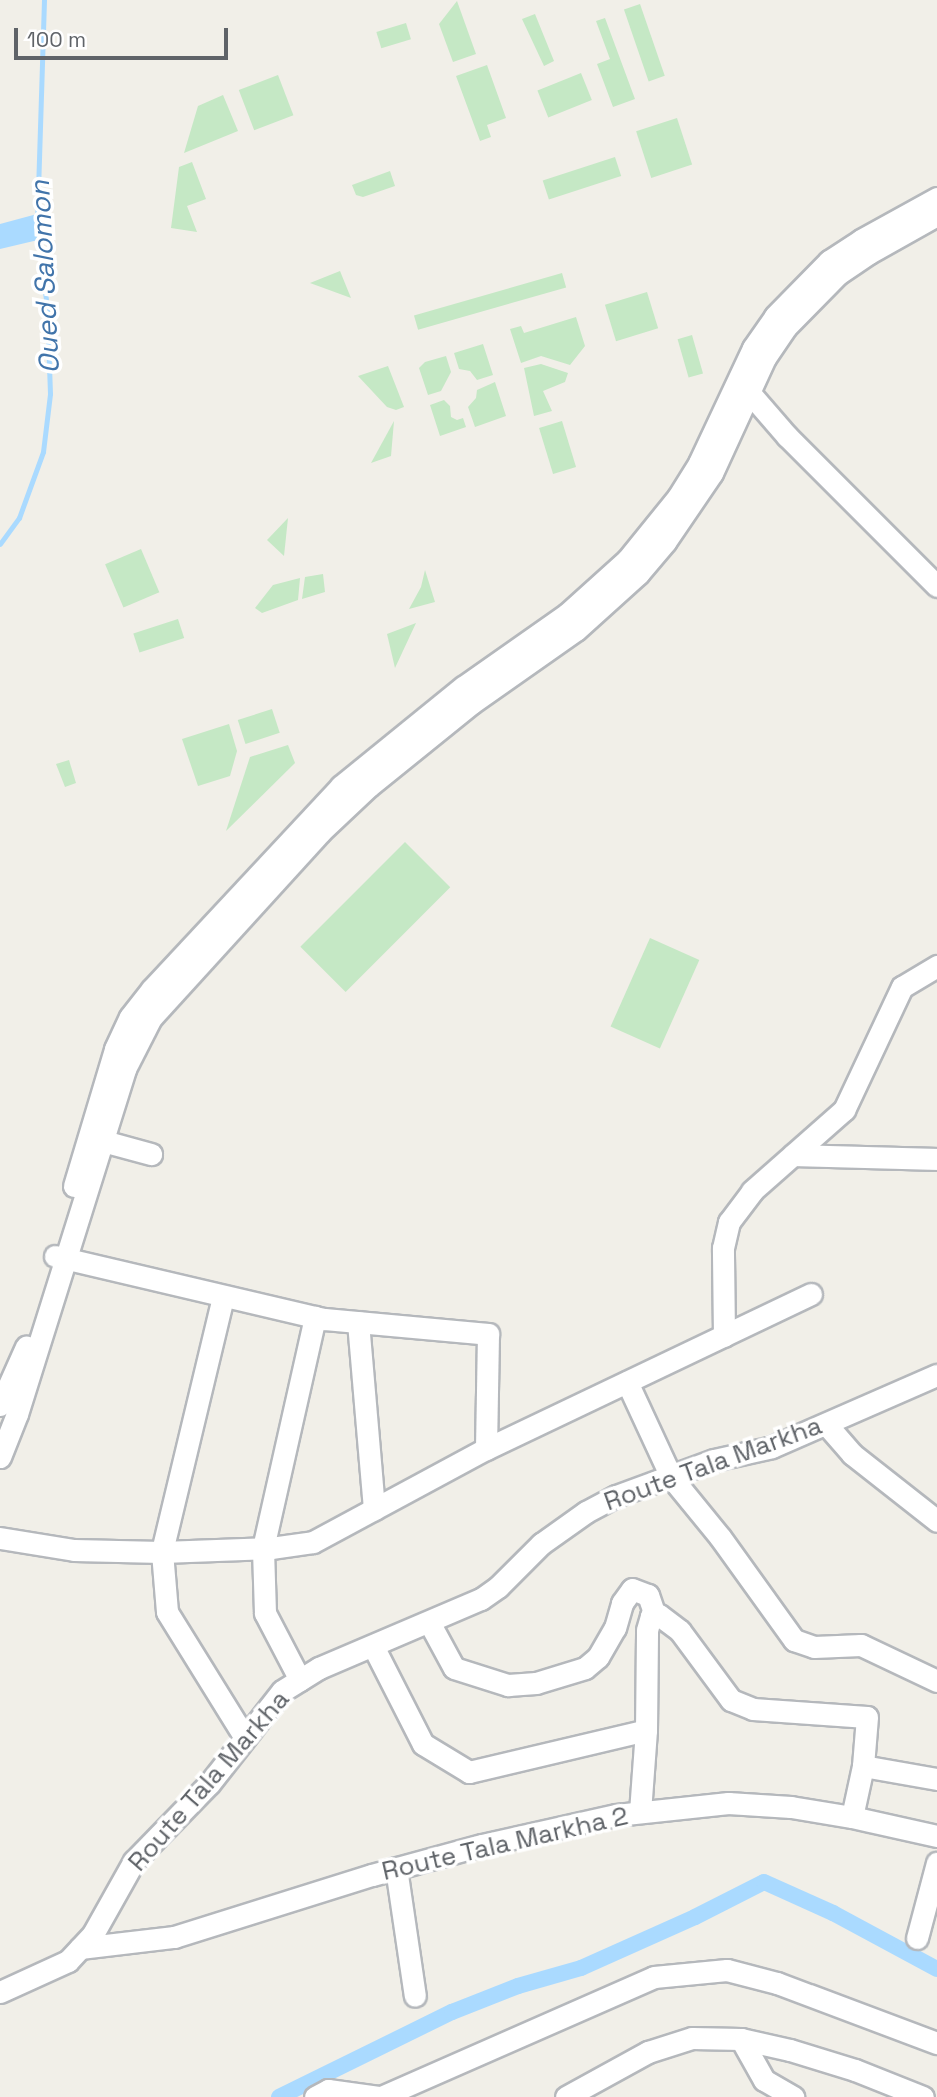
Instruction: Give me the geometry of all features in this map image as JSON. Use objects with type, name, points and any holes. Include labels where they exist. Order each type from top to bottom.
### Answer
[{"type":"street","points":[[0,1457],[14,1423],[112,1057],[140,1002],[341,786],[463,687],[567,614],[627,561],[705,468],[753,348],[775,316],[800,287],[829,261],[937,198]]},
{"type":"street","points":[[0,1405],[8,1369],[60,1258],[103,1141],[131,1052],[163,1002],[320,832],[369,786],[472,703],[576,630],[608,603],[665,542],[772,347],[810,299],[869,253],[937,215]]},
{"type":"street","points":[[748,391],[786,436],[937,586]]},
{"type":"street","points":[[724,1336],[723,1248],[729,1222],[752,1191],[844,1110],[902,987],[937,966]]},
{"type":"street","points":[[103,1141],[151,1154]]},
{"type":"street","points":[[793,1155],[937,1159]]},
{"type":"street","points":[[60,1258],[315,1317],[488,1334],[486,1450]]},
{"type":"street","points":[[0,1538],[74,1550],[162,1552],[263,1548],[313,1542],[486,1450],[811,1294]]},
{"type":"street","points":[[223,1297],[162,1552],[167,1612],[245,1738]]},
{"type":"street","points":[[300,1679],[265,1613],[263,1548],[315,1317]]},
{"type":"street","points":[[358,1322],[374,1509]]},
{"type":"street","name":"Route Tala Markha","points":[[0,1992],[68,1961],[93,1934],[134,1861],[209,1784],[282,1691],[300,1679],[319,1668],[481,1599],[498,1587],[541,1544],[586,1512],[616,1496],[715,1460],[772,1447],[937,1375]]},
{"type":"street","points":[[627,1382],[671,1477],[720,1537],[794,1640],[814,1647],[861,1645],[937,1681]]},
{"type":"street","points":[[826,1424],[852,1454],[937,1521]]},
{"type":"street","points":[[429,1622],[454,1668],[508,1685],[536,1683],[585,1668],[598,1657],[615,1628],[622,1603],[632,1590],[648,1595],[655,1615]]},
{"type":"street","points":[[640,1812],[646,1730],[647,1630],[651,1616],[655,1615]]},
{"type":"street","points":[[655,1615],[666,1619],[680,1631],[731,1700],[753,1709],[867,1717],[863,1766],[852,1816]]},
{"type":"street","points":[[373,1646],[423,1744],[469,1772],[646,1730]]},
{"type":"street","points":[[863,1766],[937,1779]]},
{"type":"street","name":"Route Tala Markha 2","points":[[80,1948],[174,1937],[396,1868],[482,1845],[640,1812],[728,1803],[790,1807],[852,1816],[937,1836]]},
{"type":"street","points":[[917,1938],[937,1863]]},
{"type":"street","points":[[396,1868],[415,1996]]},
{"type":"street","points":[[315,2097],[328,2090],[380,2097],[653,1977],[727,1970],[777,1983],[937,2043]]},
{"type":"street","points":[[566,2097],[648,2052],[692,2038],[741,2039],[790,2050],[855,2070],[923,2097]]},
{"type":"street","points":[[741,2039],[764,2080],[794,2097]]},
{"type":"green space","points":[[457,1],[476,54],[453,62],[439,24]]},
{"type":"green space","points":[[640,4],[665,76],[649,81],[624,10]]},
{"type":"green space","points":[[535,14],[554,61],[544,66],[522,19]]},
{"type":"green space","points":[[605,18],[635,99],[613,107],[597,64],[610,59],[596,21]]},
{"type":"green space","points":[[406,23],[411,39],[381,48],[376,32]]},
{"type":"green space","points":[[487,65],[506,118],[487,125],[491,137],[480,141],[456,76]]},
{"type":"green space","points":[[581,73],[592,100],[548,117],[537,91]]},
{"type":"green space","points":[[278,75],[293,115],[254,130],[239,90]]},
{"type":"green space","points":[[223,95],[238,131],[184,153],[198,106]]},
{"type":"green space","points":[[677,118],[692,165],[651,178],[636,131]]},
{"type":"green space","points":[[615,157],[621,176],[549,200],[543,180]]},
{"type":"green space","points":[[192,162],[206,199],[187,206],[197,232],[171,228],[179,167]]},
{"type":"green space","points":[[390,171],[395,186],[363,197],[356,195],[352,185]]},
{"type":"green space","points":[[340,271],[351,298],[310,283]]},
{"type":"green space","points":[[562,273],[566,287],[418,330],[414,315]]},
{"type":"green space","points":[[647,292],[658,328],[616,341],[605,305]]},
{"type":"green space","points":[[576,317],[585,346],[570,365],[541,356],[521,363],[510,329],[521,326],[524,333]]},
{"type":"green space","points":[[692,335],[703,373],[689,378],[678,339]]},
{"type":"green space","points":[[483,344],[493,375],[477,380],[470,371],[459,369],[454,353]]},
{"type":"green space","points":[[446,356],[451,372],[441,391],[428,395],[419,368],[425,362]]},
{"type":"green space","points":[[541,364],[568,373],[565,382],[543,391],[552,411],[534,416],[524,368]]},
{"type":"green space","points":[[388,366],[404,407],[396,410],[387,407],[358,376]]},
{"type":"green space","points":[[495,382],[506,416],[475,427],[468,407],[476,398],[477,390]]},
{"type":"green space","points":[[444,400],[450,406],[451,417],[457,420],[463,418],[466,427],[440,436],[430,405]]},
{"type":"green space","points":[[394,421],[391,456],[371,463]]},
{"type":"green space","points":[[562,421],[576,467],[553,474],[539,428]]},
{"type":"green space","points":[[288,518],[284,556],[267,540]]},
{"type":"green space","points":[[141,549],[159,592],[123,608],[105,564]]},
{"type":"green space","points":[[425,570],[435,602],[409,609],[421,587]]},
{"type":"green space","points":[[323,574],[325,592],[302,599],[305,577]]},
{"type":"green space","points":[[300,578],[298,600],[262,613],[255,608],[273,585]]},
{"type":"green space","points":[[178,619],[184,638],[139,653],[133,634]]},
{"type":"green space","points":[[416,623],[395,668],[387,634]]},
{"type":"green space","points":[[272,709],[280,733],[245,744],[238,720]]},
{"type":"green space","points":[[229,724],[237,751],[230,776],[198,786],[182,739]]},
{"type":"green space","points":[[288,745],[295,763],[226,831],[250,757]]},
{"type":"green space","points":[[69,760],[76,783],[65,787],[56,764]]},
{"type":"green space","points":[[405,842],[450,887],[346,992],[300,947]]},
{"type":"green space","points":[[650,938],[699,960],[660,1049],[611,1027]]},
{"type":"water","points":[[37,214],[38,240],[0,249],[0,224]]},
{"type":"waterway","name":"Oued Salomon","points":[[37,223],[44,0]]},
{"type":"waterway","name":"Oued Salomon","points":[[0,544],[19,518],[43,452],[50,394],[47,308],[38,235]]},
{"type":"waterway","points":[[279,2097],[452,2012],[518,1986],[581,1968],[695,1917],[764,1882],[833,1913],[937,1969]]}]
